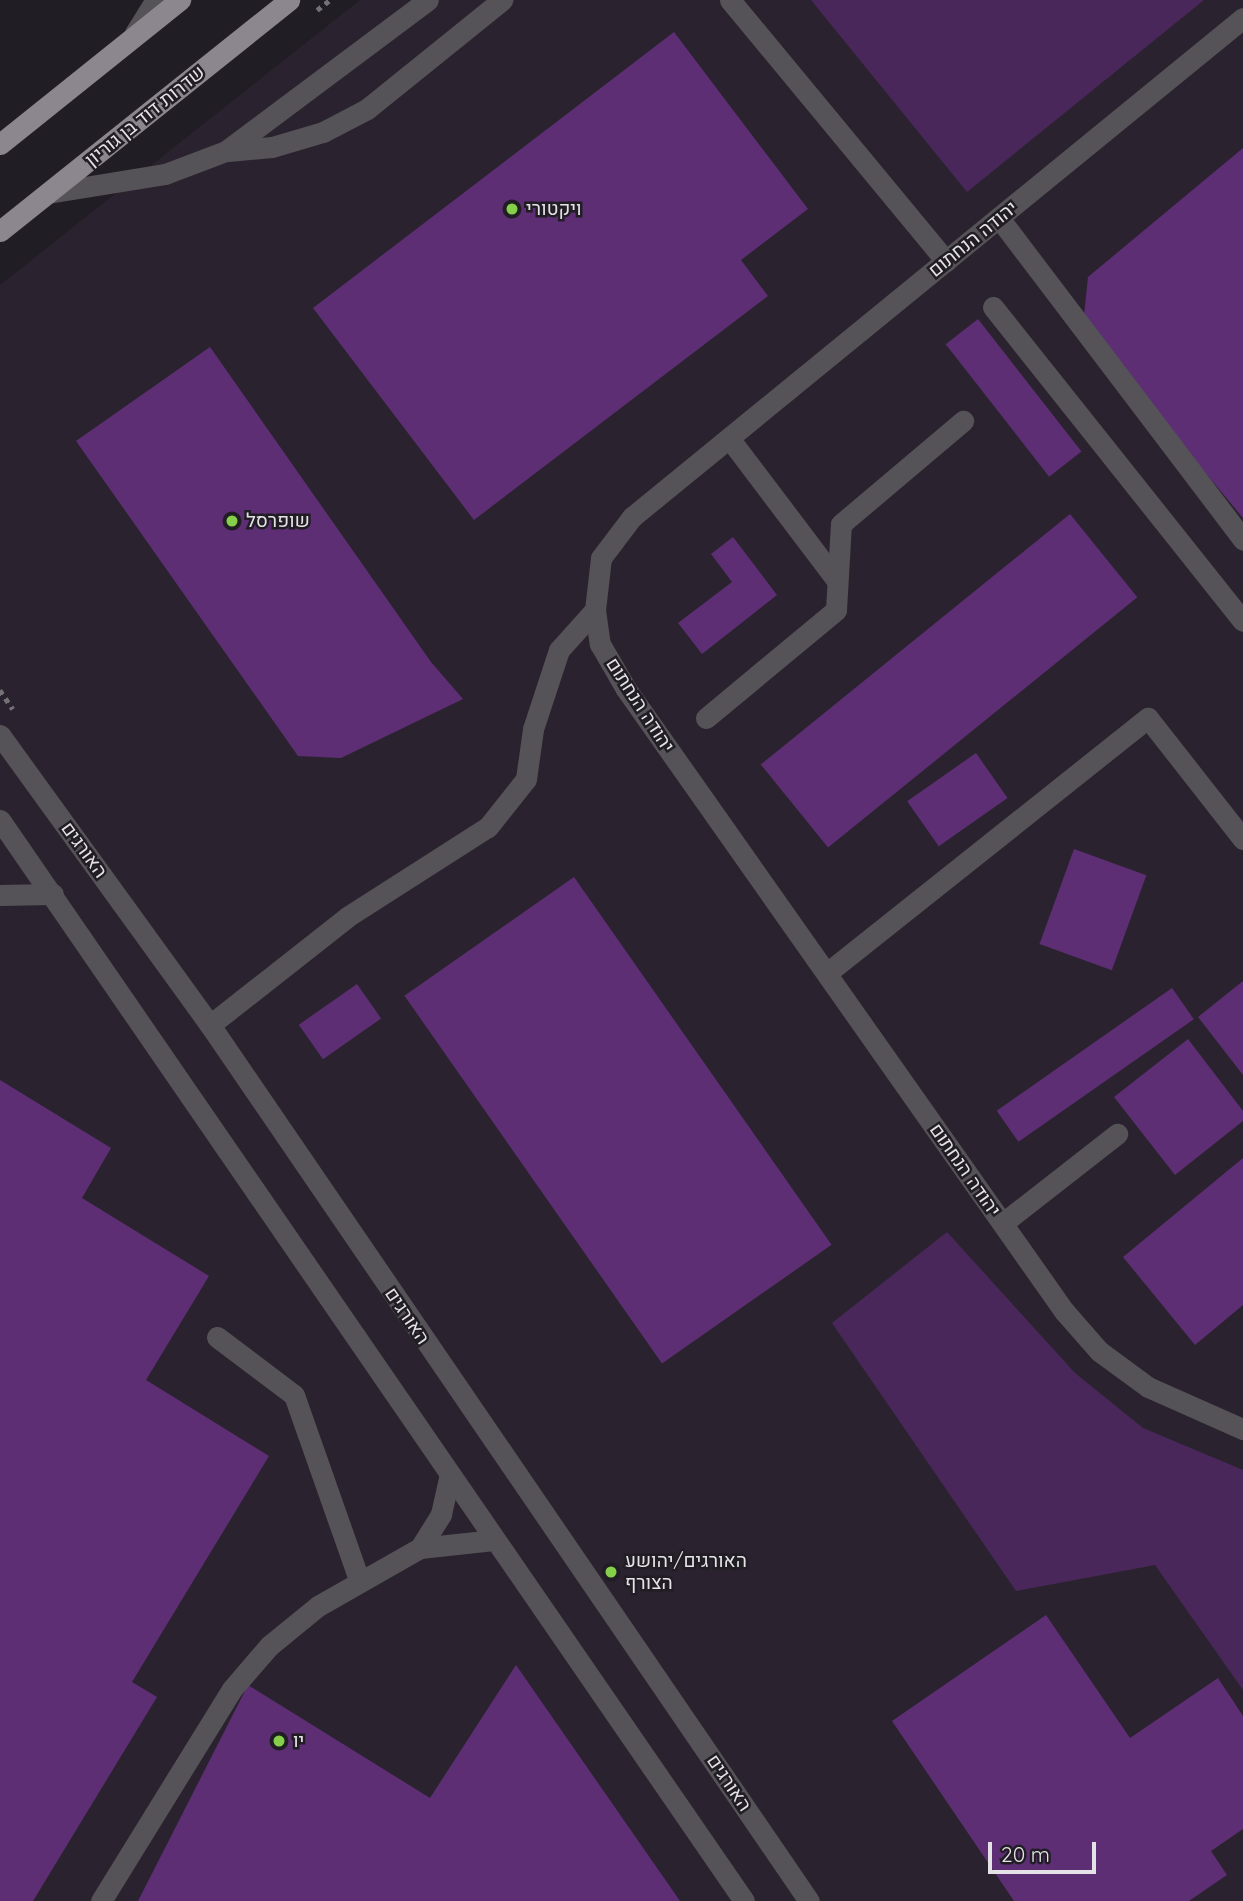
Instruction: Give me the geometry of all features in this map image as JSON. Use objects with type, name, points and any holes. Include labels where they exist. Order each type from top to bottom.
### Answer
[{"type":"main road","points":[[0,144],[180,0]]},
{"type":"main road","name":"שדרות דוד בן גוריון","points":[[0,231],[289,0]]},
{"type":"street","points":[[131,39],[156,0]]},
{"type":"street","points":[[226,151],[428,0]]},
{"type":"street","points":[[48,193],[165,174],[226,151],[272,147],[323,132],[367,109],[502,0]]},
{"type":"street","points":[[730,0],[947,261]]},
{"type":"street","name":"יהודה הנחתום","points":[[1241,1421],[1148,1387],[1099,1352],[1003,1223],[626,690],[600,644],[595,610],[601,558],[632,517],[1243,18]]},
{"type":"street","points":[[999,218],[1243,540]]},
{"type":"street","points":[[993,307],[1243,621]]},
{"type":"street","points":[[706,718],[836,610],[841,524],[963,421]]},
{"type":"street","points":[[729,439],[837,581]]},
{"type":"street","points":[[210,1025],[347,917],[488,827],[526,779],[542,693],[559,650],[595,610]]},
{"type":"street","points":[[827,973],[1148,718],[1243,839]]},
{"type":"street","name":"האורגים","points":[[0,735],[210,1025],[809,1901]]},
{"type":"street","points":[[0,820],[744,1901]]},
{"type":"street","points":[[0,895],[53,894]]},
{"type":"street","points":[[1003,1223],[1117,1134]]},
{"type":"street","points":[[217,1337],[295,1395],[359,1580]]},
{"type":"street","points":[[420,1548],[441,1514],[450,1474]]},
{"type":"street","points":[[102,1901],[232,1689],[269,1646],[359,1580],[420,1548],[494,1540]]},
{"type":"shaded area","points":[[360,0],[1243,0],[1243,1901],[0,1901],[0,285]]},
{"type":"shaded area","points":[[811,0],[1204,0],[967,192]]},
{"type":"shaded area","points":[[947,1232],[1075,1373],[1143,1428],[1243,1470],[1243,1690],[1155,1565],[1016,1591],[832,1323]]},
{"type":"building","points":[[674,32],[808,209],[741,260],[768,296],[474,520],[313,308]]},
{"type":"building","points":[[1243,148],[1243,518],[1083,325],[1088,277]]},
{"type":"building","points":[[978,319],[1081,451],[1049,477],[946,344]]},
{"type":"building","name":"שופרסל","points":[[210,347],[431,662],[463,699],[341,758],[298,756],[76,441]]},
{"type":"building","points":[[1070,514],[1137,597],[828,848],[761,764]]},
{"type":"building","points":[[733,537],[777,595],[702,654],[678,623],[732,582],[711,554]]},
{"type":"building","points":[[976,753],[1008,798],[939,846],[907,801]]},
{"type":"building","points":[[1074,849],[1146,875],[1112,970],[1039,944]]},
{"type":"building","points":[[574,877],[832,1245],[662,1364],[404,996]]},
{"type":"building","points":[[1243,981],[1243,1075],[1198,1017]]},
{"type":"building","points":[[357,984],[381,1018],[323,1059],[299,1025]]},
{"type":"building","points":[[1172,988],[1194,1019],[1018,1142],[997,1111]]},
{"type":"building","points":[[1188,1039],[1243,1111],[1243,1121],[1175,1175],[1114,1097]]},
{"type":"building","points":[[0,1080],[111,1148],[82,1198],[209,1276],[146,1380],[269,1456],[132,1682],[157,1697],[33,1901],[0,1901]]},
{"type":"building","points":[[1243,1158],[1243,1305],[1195,1345],[1123,1257]]},
{"type":"building","points":[[1046,1615],[1130,1738],[1218,1678],[1243,1716],[1243,1829],[1211,1851],[1227,1875],[1189,1901],[1014,1901],[892,1721]]},
{"type":"building","name":"יו","points":[[516,1665],[680,1901],[138,1901],[248,1685],[430,1798]]},
{"type":"place","name":"ויקטורי","points":[[512,209]]},
{"type":"place","name":"שופרסל","points":[[232,521]]},
{"type":"place","name":"האורגים/יהושע הצורף","points":[[611,1572]]},
{"type":"place","name":"יו","points":[[279,1741]]}]
